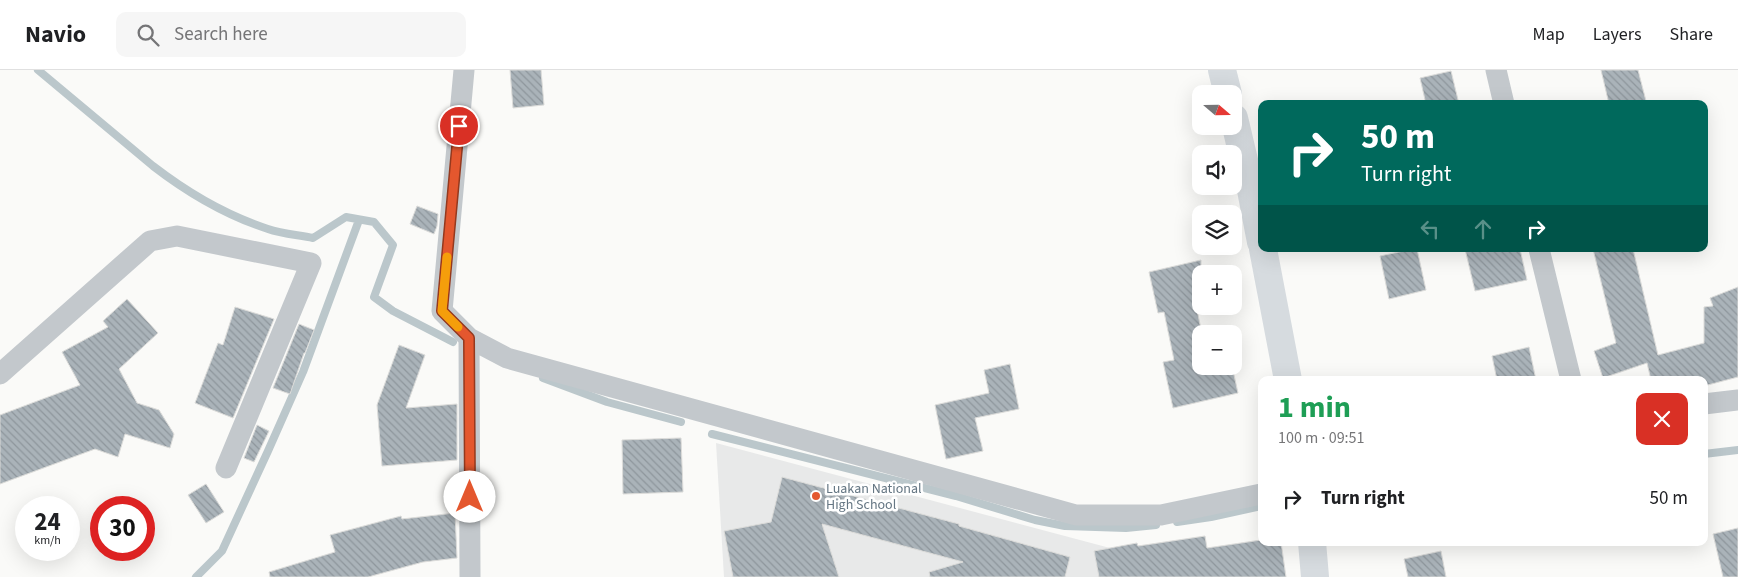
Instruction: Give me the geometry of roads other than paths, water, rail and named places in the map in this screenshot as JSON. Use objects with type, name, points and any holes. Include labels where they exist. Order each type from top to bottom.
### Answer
[{"type":"highway","points":[[1222,70],[1226,85]]},
{"type":"highway","points":[[1238,135],[1258,226]]},
{"type":"highway","points":[[1264,252],[1287,376]]},
{"type":"highway","points":[[1312,546],[1315,577]]},
{"type":"street","points":[[464,70],[442,311],[469,338],[506,358],[1076,515],[1161,514],[1258,495]]},
{"type":"street","points":[[1496,70],[1503,100]]},
{"type":"street","points":[[0,374],[150,241],[177,236],[311,263],[226,468]]},
{"type":"street","points":[[1540,252],[1570,376]]},
{"type":"street","points":[[469,338],[470,577]]},
{"type":"street","points":[[1708,404],[1738,400]]},
{"type":"waterway","points":[[38,70],[166,176],[193,194],[237,217],[273,231],[313,238],[346,217],[374,222],[393,245],[374,297],[393,311],[453,342]]},
{"type":"waterway","points":[[196,577],[222,551],[268,451],[303,372],[359,220]]},
{"type":"waterway","points":[[543,378],[607,402],[681,422]]},
{"type":"waterway","points":[[712,434],[956,496],[1035,520],[1065,526],[1126,528],[1156,525]]},
{"type":"waterway","points":[[1708,454],[1738,450]]},
{"type":"waterway","points":[[1177,522],[1258,507]]},
{"type":"place","name":"Luakan National High School","points":[[816,496]]}]
